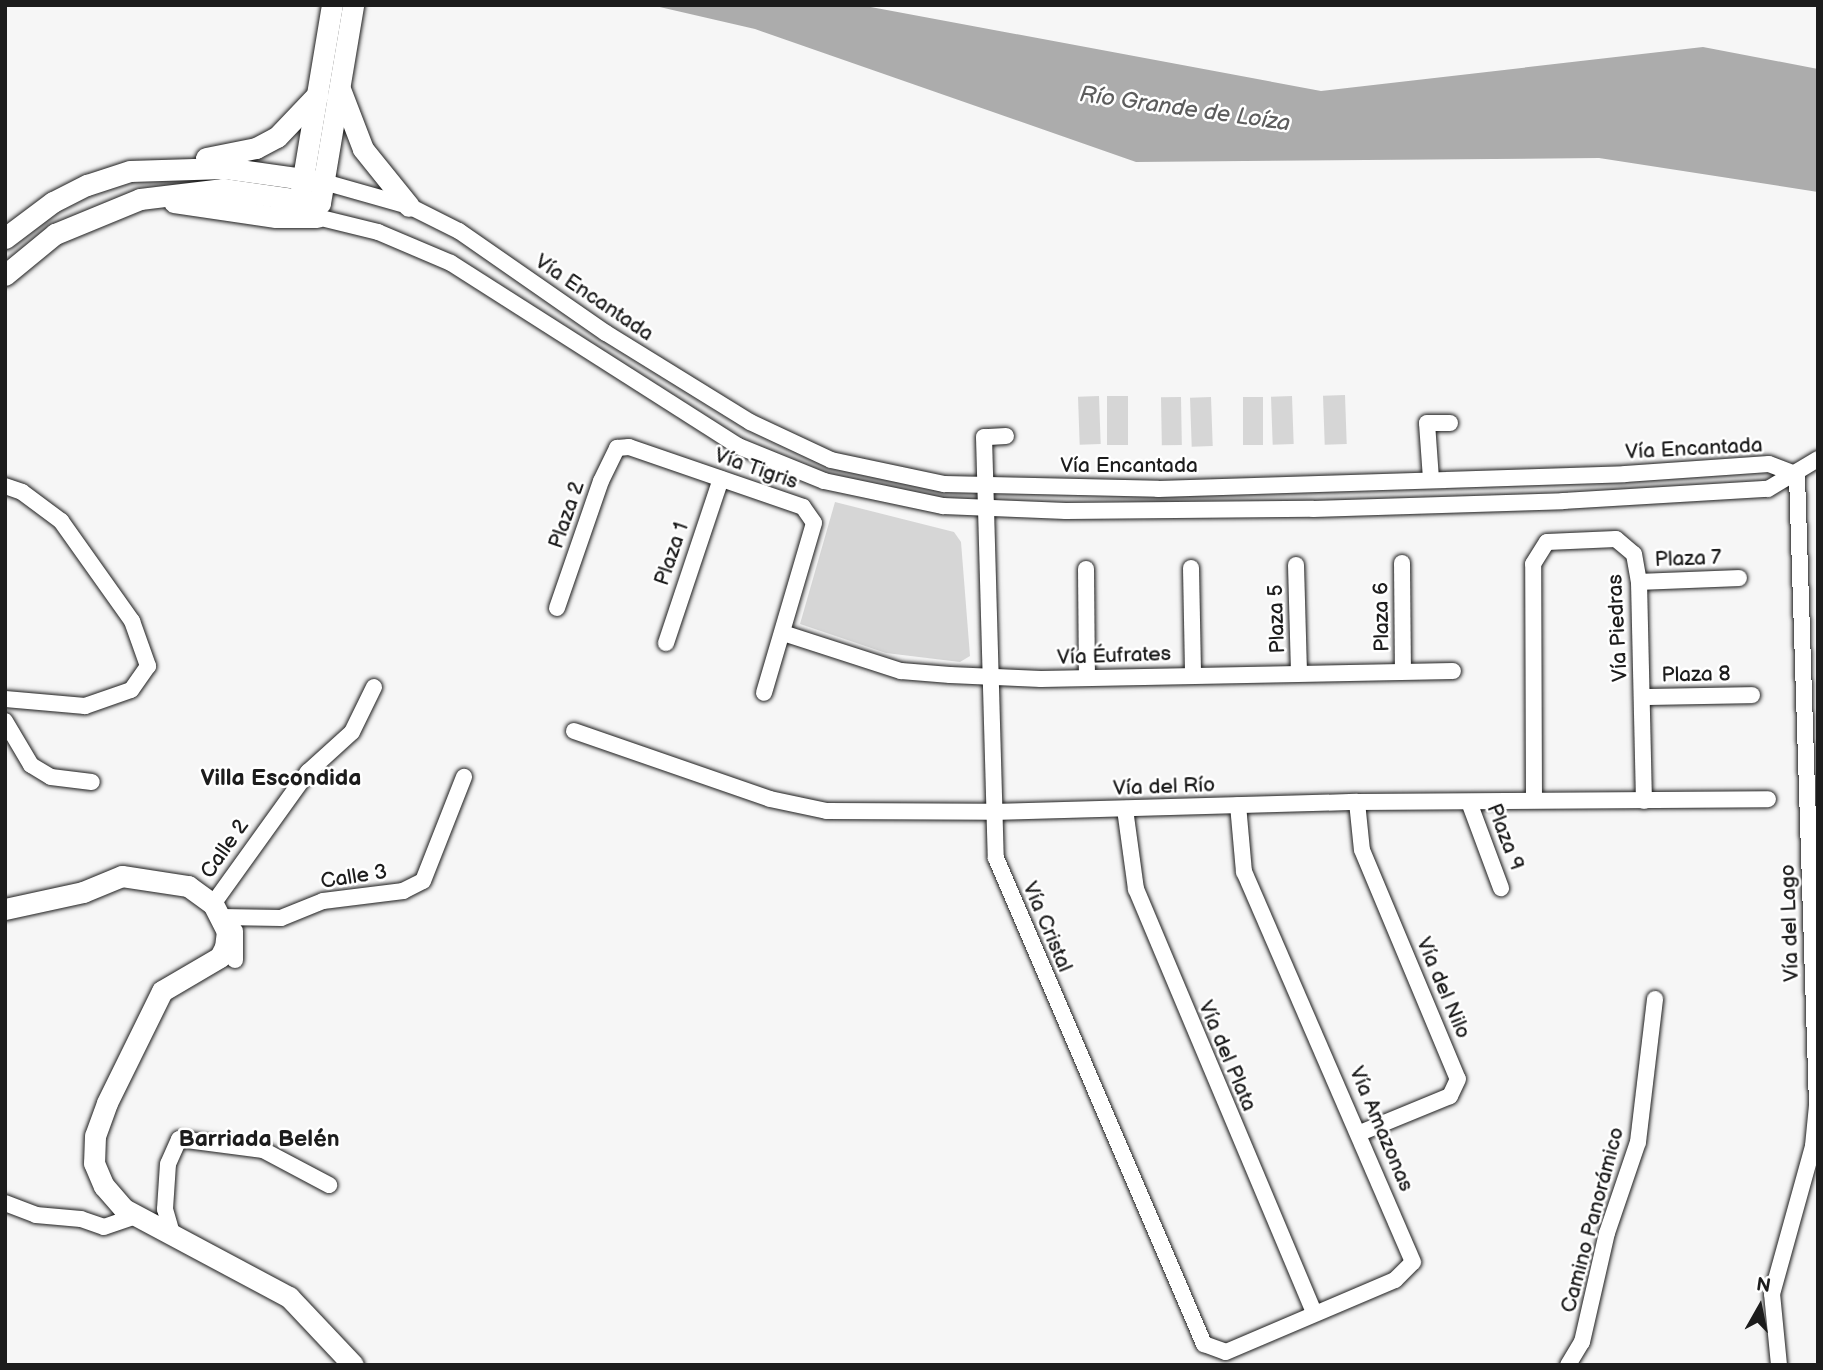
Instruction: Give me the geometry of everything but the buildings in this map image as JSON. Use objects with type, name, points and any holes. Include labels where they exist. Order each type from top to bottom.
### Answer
[{"type":"main road","points":[[313,196],[330,84],[332,5]]},
{"type":"main road","points":[[5,238],[54,202],[87,185],[130,171],[256,148],[294,124],[330,84],[353,5]]},
{"type":"main road","points":[[330,84],[367,156],[409,206]]},
{"type":"main road","points":[[130,171],[225,168],[313,196]]},
{"type":"main road","points":[[5,275],[55,234],[140,199],[276,216],[313,196]]},
{"type":"main road","points":[[7,911],[122,876],[188,886],[223,913],[227,940],[220,957],[162,991],[95,1136],[94,1163],[104,1186],[136,1216],[289,1297],[353,1365]]},
{"type":"street","name":"Vía Encantada","points":[[313,196],[409,206],[459,232],[606,333],[750,422],[831,460],[944,484],[1158,489],[1625,474],[1769,464],[1797,474]]},
{"type":"street","name":"Vía Encantada","points":[[313,196],[378,232],[451,263],[738,446],[824,481],[943,506],[1285,509],[1563,501],[1768,489],[1797,474]]},
{"type":"street","points":[[1431,479],[1427,423],[1450,423]]},
{"type":"street","name":"Vía Cristal","points":[[1006,436],[985,437],[996,858],[1204,1344],[1214,1348]]},
{"type":"street","name":"Vía Tigris","points":[[629,447],[803,507],[814,523],[764,693]]},
{"type":"street","name":"Plaza 2","points":[[557,608],[608,462],[617,449],[629,447]]},
{"type":"street","points":[[1797,474],[1818,459]]},
{"type":"street","name":"Vía del Lago","points":[[1779,1365],[1772,1294],[1812,1146],[1817,1105],[1797,474]]},
{"type":"street","name":"Plaza 1","points":[[666,643],[721,479]]},
{"type":"street","points":[[5,486],[22,492],[61,521],[132,621],[148,666],[131,690],[85,706],[5,699]]},
{"type":"street","name":"Vía Piedras","points":[[1534,799],[1533,564],[1547,542],[1616,539],[1634,554],[1639,582],[1644,801]]},
{"type":"street","name":"Plaza 6","points":[[1402,563],[1403,671]]},
{"type":"street","name":"Plaza 5","points":[[1296,565],[1299,672]]},
{"type":"street","points":[[1191,568],[1193,674]]},
{"type":"street","points":[[1086,569],[1087,677]]},
{"type":"street","name":"Plaza 7","points":[[1639,582],[1739,578]]},
{"type":"street","name":"Vía Éufrates","points":[[783,633],[901,671],[992,677],[1453,671]]},
{"type":"street","name":"Calle 2","points":[[223,913],[307,772],[352,732],[374,687]]},
{"type":"street","name":"Plaza 8","points":[[1642,697],[1752,695]]},
{"type":"street","points":[[5,721],[32,765],[51,777],[92,782]]},
{"type":"street","name":"Vía del Río","points":[[574,730],[770,799],[827,811],[993,812],[1534,799],[1768,799]]},
{"type":"street","name":"Calle 3","points":[[223,913],[281,918],[323,901],[403,891],[423,881],[464,777]]},
{"type":"street","name":"Vía del Nilo","points":[[1357,802],[1362,849],[1458,1079],[1450,1096],[1360,1133]]},
{"type":"street","name":"Plaza 9","points":[[1469,802],[1501,888]]},
{"type":"street","name":"Vía Amazonas","points":[[1214,1348],[1226,1352],[1395,1280],[1413,1262],[1360,1133],[1244,872],[1238,805]]},
{"type":"street","name":"Vía del Plata","points":[[1125,809],[1136,889],[1314,1313]]},
{"type":"street","points":[[223,913],[235,960]]},
{"type":"street","name":"Camino Panorámico","points":[[1568,1365],[1582,1342],[1607,1233],[1638,1142],[1655,999]]},
{"type":"street","points":[[173,1237],[165,1209],[168,1164],[179,1139],[263,1150],[330,1185]]},
{"type":"street","points":[[5,1203],[36,1215],[81,1219],[104,1227],[136,1216]]},
{"type":"shaded area","points":[[1345,395],[1347,444],[1325,445],[1323,396]]},
{"type":"shaded area","points":[[1099,396],[1101,444],[1080,445],[1078,397]]},
{"type":"shaded area","points":[[1107,396],[1128,396],[1128,445],[1107,445]]},
{"type":"shaded area","points":[[1292,396],[1294,444],[1273,445],[1271,397]]},
{"type":"shaded area","points":[[1161,397],[1181,397],[1182,445],[1162,445]]},
{"type":"shaded area","points":[[1211,397],[1213,446],[1192,447],[1190,398]]},
{"type":"shaded area","points":[[1243,397],[1263,397],[1263,445],[1243,445]]},
{"type":"shaded area","points":[[835,502],[954,532],[961,542],[970,656],[960,662],[886,653],[800,624]]},
{"type":"water","name":"Río Grande de Loíza","points":[[651,5],[860,5],[1321,91],[1703,47],[1818,69],[1818,192],[1599,158],[1136,162],[755,29]]},
{"type":"district","name":"Villa Escondida","points":[[281,778]]},
{"type":"district","name":"Barriada Belén","points":[[259,1139]]}]
